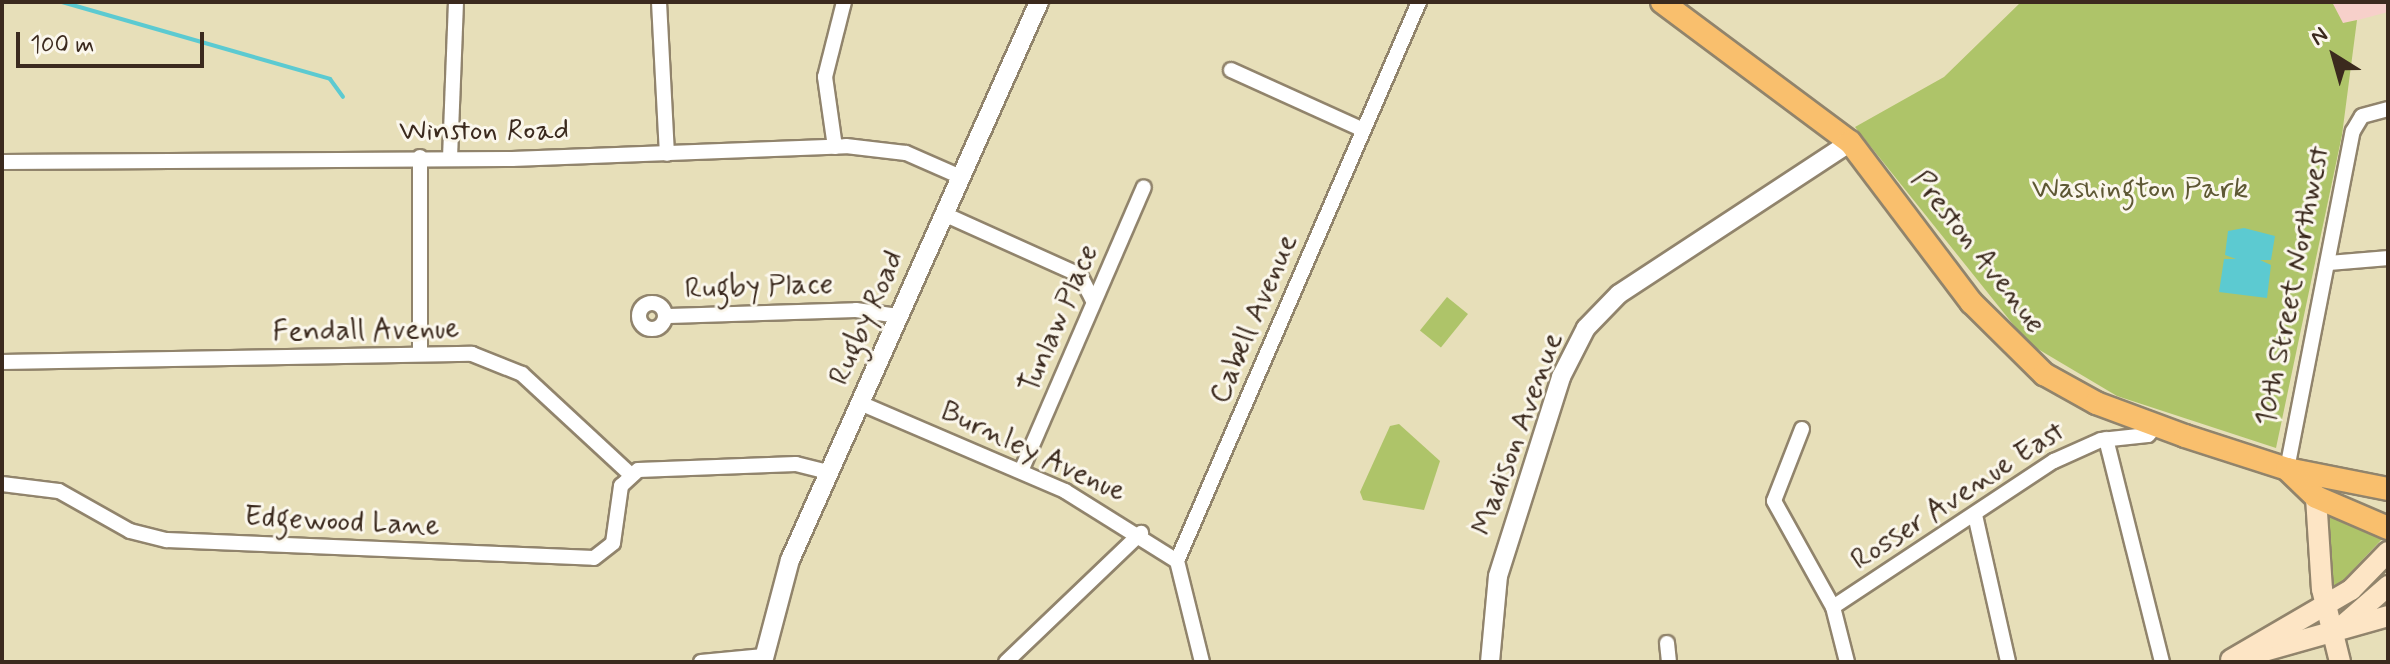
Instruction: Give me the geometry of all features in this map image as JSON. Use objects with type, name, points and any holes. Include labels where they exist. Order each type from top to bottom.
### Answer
[{"type":"main road","name":"Preston Avenue","points":[[1662,2],[1850,142],[2020,356],[2069,390],[2157,425],[2287,469],[2388,489]]},
{"type":"main road","name":"Preston Avenue","points":[[2287,469],[2316,497],[2388,528]]},
{"type":"main road","points":[[2316,497],[2326,606],[2340,662]]},
{"type":"main road","points":[[2228,661],[2326,606],[2388,552]]},
{"type":"main road","points":[[2333,633],[2388,586]]},
{"type":"main road","points":[[2228,661],[2388,616]]},
{"type":"street","points":[[450,158],[456,2]]},
{"type":"street","points":[[659,2],[667,154]]},
{"type":"street","points":[[835,147],[825,77],[844,2]]},
{"type":"street","name":"Rugby Road","points":[[764,659],[778,591],[1039,2]]},
{"type":"street","name":"Cabell Avenue","points":[[1177,561],[1361,129],[1419,2]]},
{"type":"street","points":[[1231,70],[1361,129]]},
{"type":"street","name":"10th Street Northwest","points":[[2287,469],[2362,116],[2388,109]]},
{"type":"street","name":"Madison Avenue","points":[[1490,662],[1490,641],[1502,564],[1561,377],[1586,328],[1619,294],[1850,142]]},
{"type":"street","name":"Winston Road","points":[[2,162],[450,158],[835,147],[906,153],[961,177]]},
{"type":"street","points":[[420,157],[420,351]]},
{"type":"street","name":"Tunlaw Place","points":[[1021,471],[1144,187]]},
{"type":"street","points":[[944,214],[1080,275],[1093,302]]},
{"type":"street","points":[[2330,263],[2388,258]]},
{"type":"street","name":"Rugby Place","points":[[669,316],[856,310],[898,316]]},
{"type":"street","name":"Fendall Avenue","points":[[2,362],[420,351],[508,365],[630,474]]},
{"type":"street","name":"Burnley Avenue","points":[[860,403],[1021,471],[1141,533],[1177,561]]},
{"type":"street","name":"Rosser Avenue East","points":[[1833,607],[2054,461],[2106,439],[2148,435],[2157,425]]},
{"type":"street","points":[[1802,429],[1774,501],[1833,607],[1847,662]]},
{"type":"street","points":[[2106,439],[2162,662]]},
{"type":"street","points":[[630,474],[796,464],[829,472]]},
{"type":"street","name":"Edgewood Lane","points":[[2,484],[59,491],[130,531],[167,540],[594,558],[613,543],[621,486],[630,474]]},
{"type":"street","points":[[1975,515],[2008,662]]},
{"type":"street","points":[[1006,662],[1141,533]]},
{"type":"street","points":[[1177,561],[1202,662]]},
{"type":"street","points":[[1667,643],[1669,662]]},
{"type":"street","points":[[701,662],[764,659]]},
{"type":"shaded area","points":[[2332,2],[2388,2],[2388,12],[2343,24]]},
{"type":"green space","name":"Washington Park","points":[[2021,2],[2332,2],[2343,23],[2357,20],[2342,135],[2276,448],[2117,396],[2028,343],[1855,127],[1944,77]]},
{"type":"green space","points":[[1447,297],[1468,314],[1441,347],[1420,330]]},
{"type":"green space","points":[[1399,424],[1440,461],[1424,510],[1363,500],[1360,492],[1390,426]]},
{"type":"green space","points":[[2327,511],[2384,537],[2331,593]]},
{"type":"water","points":[[2244,228],[2275,236],[2271,260],[2260,260],[2271,265],[2267,298],[2219,292],[2224,259],[2236,259],[2225,255],[2228,231]]},
{"type":"waterway","points":[[62,2],[330,79],[343,97]]}]
